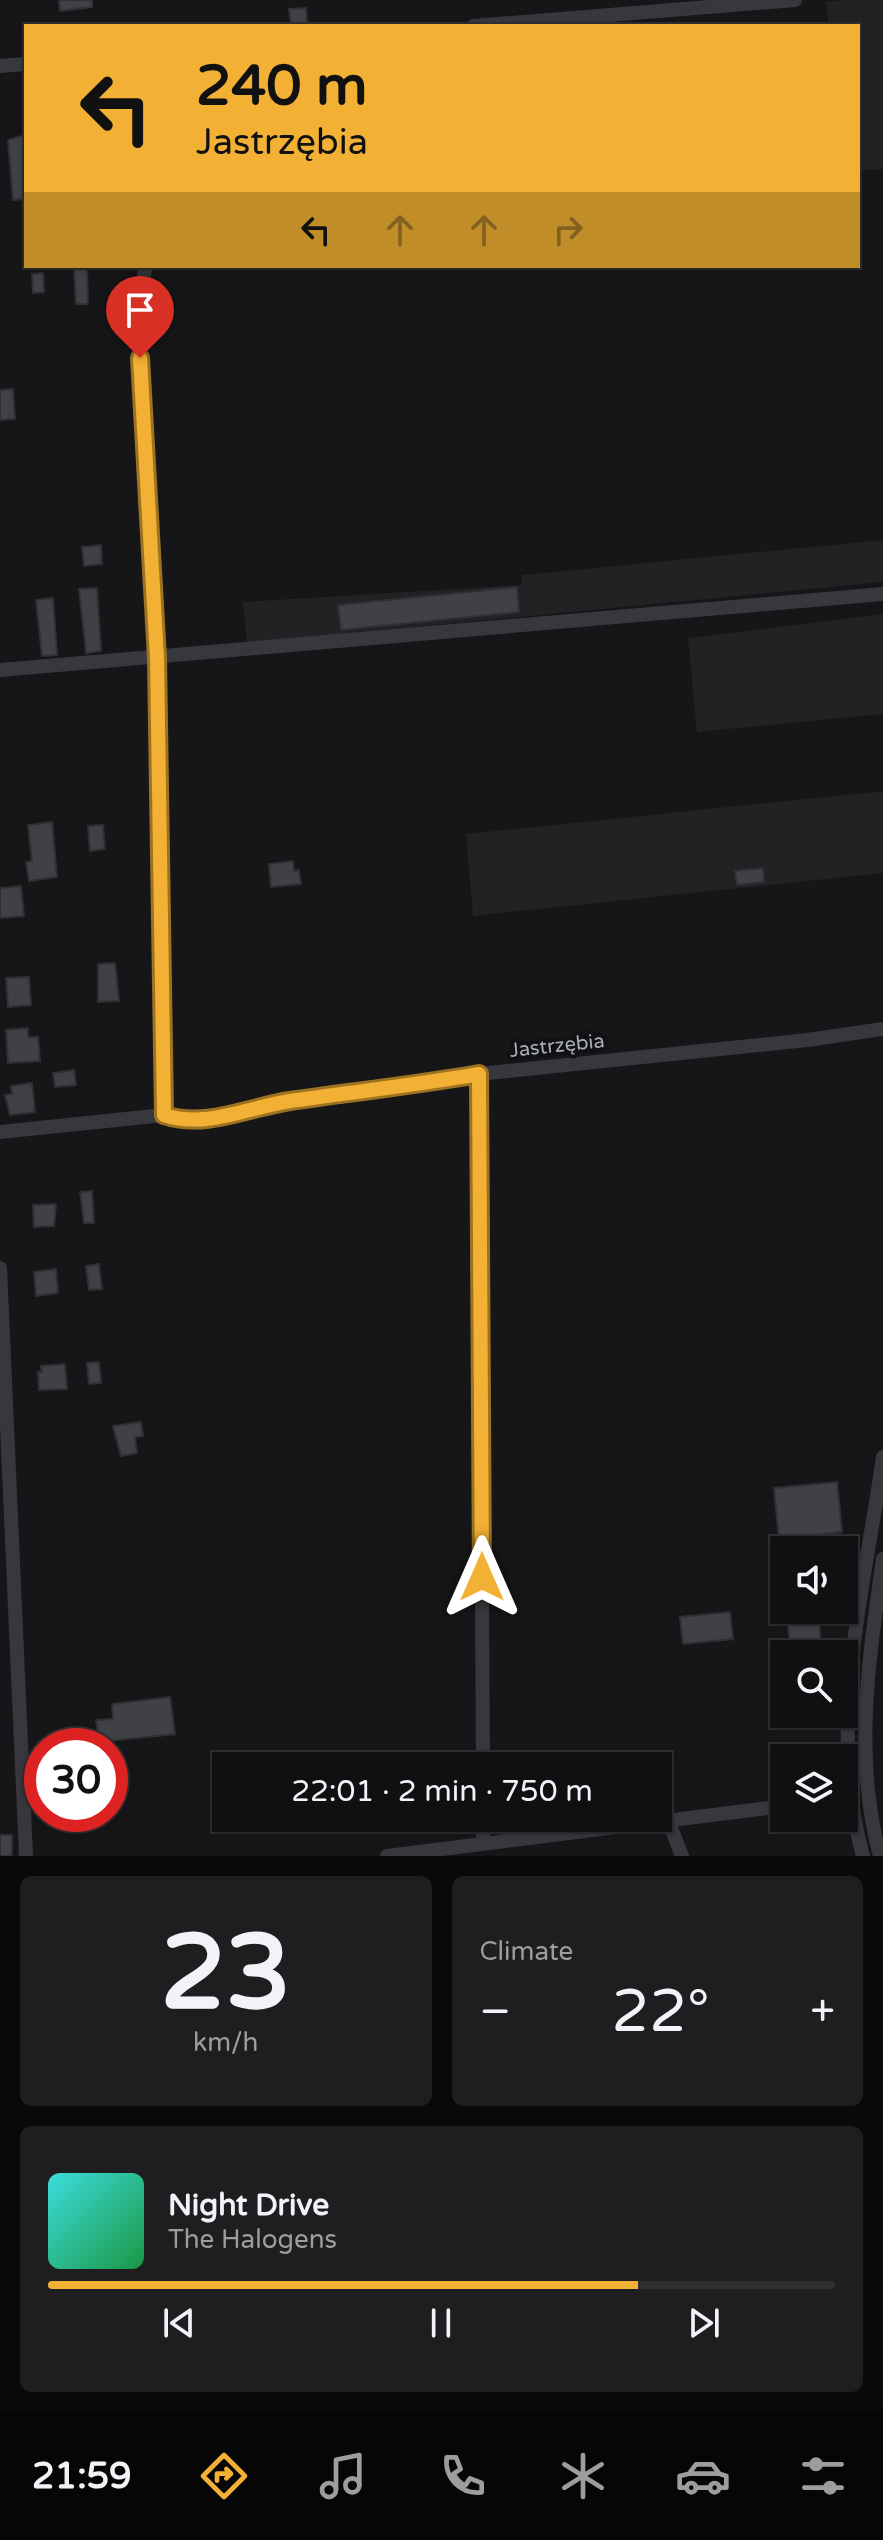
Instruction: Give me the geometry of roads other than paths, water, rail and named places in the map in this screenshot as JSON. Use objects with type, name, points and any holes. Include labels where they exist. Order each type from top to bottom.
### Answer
[{"type":"street","points":[[498,24],[795,0]]},
{"type":"street","points":[[0,66],[24,64]]},
{"type":"street","points":[[145,268],[139,328],[157,658],[164,1115]]},
{"type":"street","points":[[0,670],[883,594]]},
{"type":"street","name":"Jastrzębia","points":[[0,1132],[164,1115],[176,1119],[221,1118],[288,1101],[373,1093],[479,1074],[793,1042],[883,1029]]},
{"type":"street","points":[[479,1074],[483,1752]]},
{"type":"street","points":[[0,1268],[8,1613],[26,1856]]},
{"type":"street","points":[[849,1744],[851,1685],[883,1457]]},
{"type":"street","points":[[880,1856],[869,1808],[864,1760],[865,1698],[883,1559]]},
{"type":"street","points":[[672,1820],[770,1808]]},
{"type":"street","points":[[672,1830],[682,1856]]},
{"type":"street","points":[[483,1832],[483,1842]]},
{"type":"street","points":[[387,1856],[567,1832]]},
{"type":"street","points":[[856,1832],[863,1856]]}]
